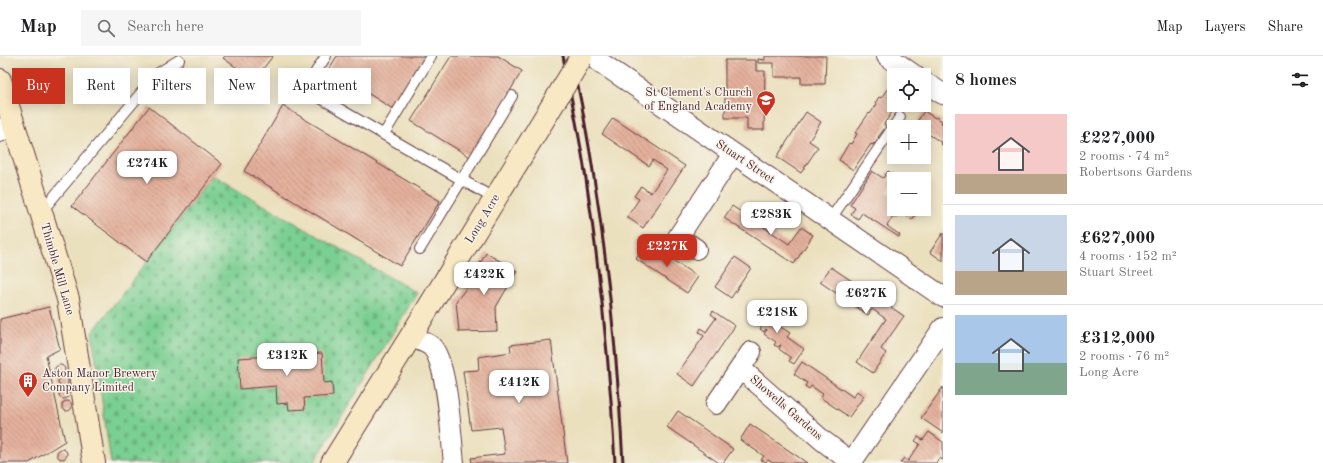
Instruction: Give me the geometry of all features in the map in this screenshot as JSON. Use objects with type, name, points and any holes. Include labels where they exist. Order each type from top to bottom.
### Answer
[{"type":"street","points":[[886,56],[904,68]]},
{"type":"street","name":"Stuart Street","points":[[584,57],[608,67],[943,297]]},
{"type":"street","name":"Long Acre","points":[[332,463],[584,57]]},
{"type":"street","name":"Thimble Mill Lane","points":[[0,80],[6,126],[41,212],[68,299],[94,463]]},
{"type":"street","points":[[931,86],[943,94]]},
{"type":"street","points":[[696,249],[678,237],[733,154]]},
{"type":"street","points":[[851,463],[943,328]]},
{"type":"street","points":[[411,336],[431,347],[438,357],[445,378],[454,463]]},
{"type":"street","points":[[716,404],[751,352]]},
{"type":"street","name":"Showells Gardens","points":[[740,368],[822,440],[851,463]]},
{"type":"lane","points":[[326,56],[305,89],[495,199]]},
{"type":"lane","points":[[384,134],[431,56]]},
{"type":"lane","points":[[41,212],[157,74],[179,60]]},
{"type":"lane","points":[[420,249],[512,96]]},
{"type":"lane","points":[[830,220],[900,117]]},
{"type":"green space","points":[[213,176],[417,293],[314,463],[111,463],[92,333]]},
{"type":"building","points":[[225,56],[273,56],[264,68],[237,68],[223,58]]},
{"type":"building","points":[[337,56],[426,56],[393,109],[371,95],[371,68],[330,68]]},
{"type":"building","points":[[451,56],[498,56],[522,71],[470,157],[411,121]]},
{"type":"building","points":[[765,56],[826,56],[825,84],[801,84],[801,77],[774,77],[774,63],[758,63],[758,59],[765,60]]},
{"type":"building","points":[[725,60],[756,60],[756,71],[765,71],[764,130],[747,130],[747,118],[725,118]]},
{"type":"building","points":[[887,89],[887,112],[892,112],[884,124],[886,127],[878,137],[879,138],[875,144],[871,144],[853,170],[839,160],[849,143],[851,144],[857,134],[855,133],[877,104],[875,103],[879,97],[881,98]]},
{"type":"building","points":[[283,106],[440,201],[400,266],[244,171]]},
{"type":"building","points":[[149,107],[222,164],[146,262],[72,206]]},
{"type":"building","points":[[806,112],[821,122],[809,141],[818,147],[801,173],[777,157]]},
{"type":"building","points":[[923,112],[926,112],[942,121],[943,146],[941,144],[942,143],[931,136],[931,120],[918,120]]},
{"type":"building","points":[[613,118],[685,166],[643,228],[627,217],[639,199],[634,196],[641,186],[651,193],[667,170],[653,160],[649,166],[602,134]]},
{"type":"building","points":[[872,171],[883,178],[887,172],[887,216],[893,216],[887,226],[900,235],[899,237],[862,213],[858,219],[851,214],[855,208],[850,205]]},
{"type":"building","points":[[732,206],[789,244],[801,227],[813,235],[794,264],[724,218]]},
{"type":"building","points":[[906,216],[915,216],[912,220]]},
{"type":"building","points":[[943,233],[943,261],[930,252]]},
{"type":"building","points":[[647,243],[698,277],[687,293],[636,259]]},
{"type":"building","points":[[486,253],[517,271],[496,307],[497,331],[459,332],[456,301],[465,290]]},
{"type":"building","points":[[735,257],[751,268],[731,298],[715,287]]},
{"type":"building","points":[[831,267],[904,316],[881,349],[886,353],[873,373],[857,362],[886,319],[872,309],[868,315],[820,282]]},
{"type":"building","points":[[758,305],[776,318],[773,322],[790,333],[787,337],[804,349],[794,364],[789,361],[791,358],[779,349],[781,345],[778,347],[774,345],[776,342],[764,334],[767,330],[766,329],[764,332],[760,329],[762,327],[749,317]]},
{"type":"building","name":"Aston Manor Brewery Company Limited","points":[[49,307],[60,349],[46,356],[65,441],[29,463],[0,463],[0,319]]},
{"type":"building","points":[[713,311],[735,326],[694,386],[677,374],[704,336],[699,332],[701,328],[706,332],[716,318],[711,314]]},
{"type":"building","points":[[551,340],[567,463],[472,463],[471,458],[505,454],[501,427],[471,430],[463,371],[479,370],[478,357],[511,352],[510,345]]},
{"type":"building","points":[[322,353],[324,383],[332,382],[333,396],[304,398],[305,409],[289,410],[288,403],[277,404],[276,386],[240,389],[238,358]]},
{"type":"building","points":[[802,362],[853,397],[857,391],[864,396],[849,417],[821,398],[823,394],[811,386],[809,389],[805,386],[807,383],[794,374]]},
{"type":"building","points":[[58,365],[62,365],[65,370],[62,375],[58,375],[55,372],[55,368]]},
{"type":"building","points":[[61,377],[65,377],[68,382],[65,387],[61,387],[58,384],[58,380]]},
{"type":"building","points":[[943,387],[943,433],[921,418]]},
{"type":"building","points":[[62,389],[66,389],[69,394],[66,399],[62,399],[59,396],[59,392]]},
{"type":"building","points":[[65,401],[69,401],[72,406],[69,411],[65,411],[62,408],[62,404]]},
{"type":"building","points":[[678,411],[733,449],[723,463],[719,463],[667,427]]},
{"type":"building","points":[[750,424],[807,463],[773,463],[768,460],[766,462],[761,460],[764,456],[740,440]]},
{"type":"building","points":[[929,432],[943,442],[943,460],[939,458],[936,463],[900,463],[904,458],[908,461],[920,444],[915,441],[918,437],[923,440]]},
{"type":"building","points":[[60,449],[64,449],[67,454],[64,459],[60,459],[57,456],[57,452]]},
{"type":"railway","points":[[563,56],[584,164],[596,250],[604,321],[615,463]]},
{"type":"railway","points":[[572,56],[599,208],[616,360],[623,463]]},
{"type":"place","name":"St Clement's Church of England Academy","points":[[766,117]]},
{"type":"place","name":"Aston Manor Brewery Company Limited","points":[[28,398]]}]
